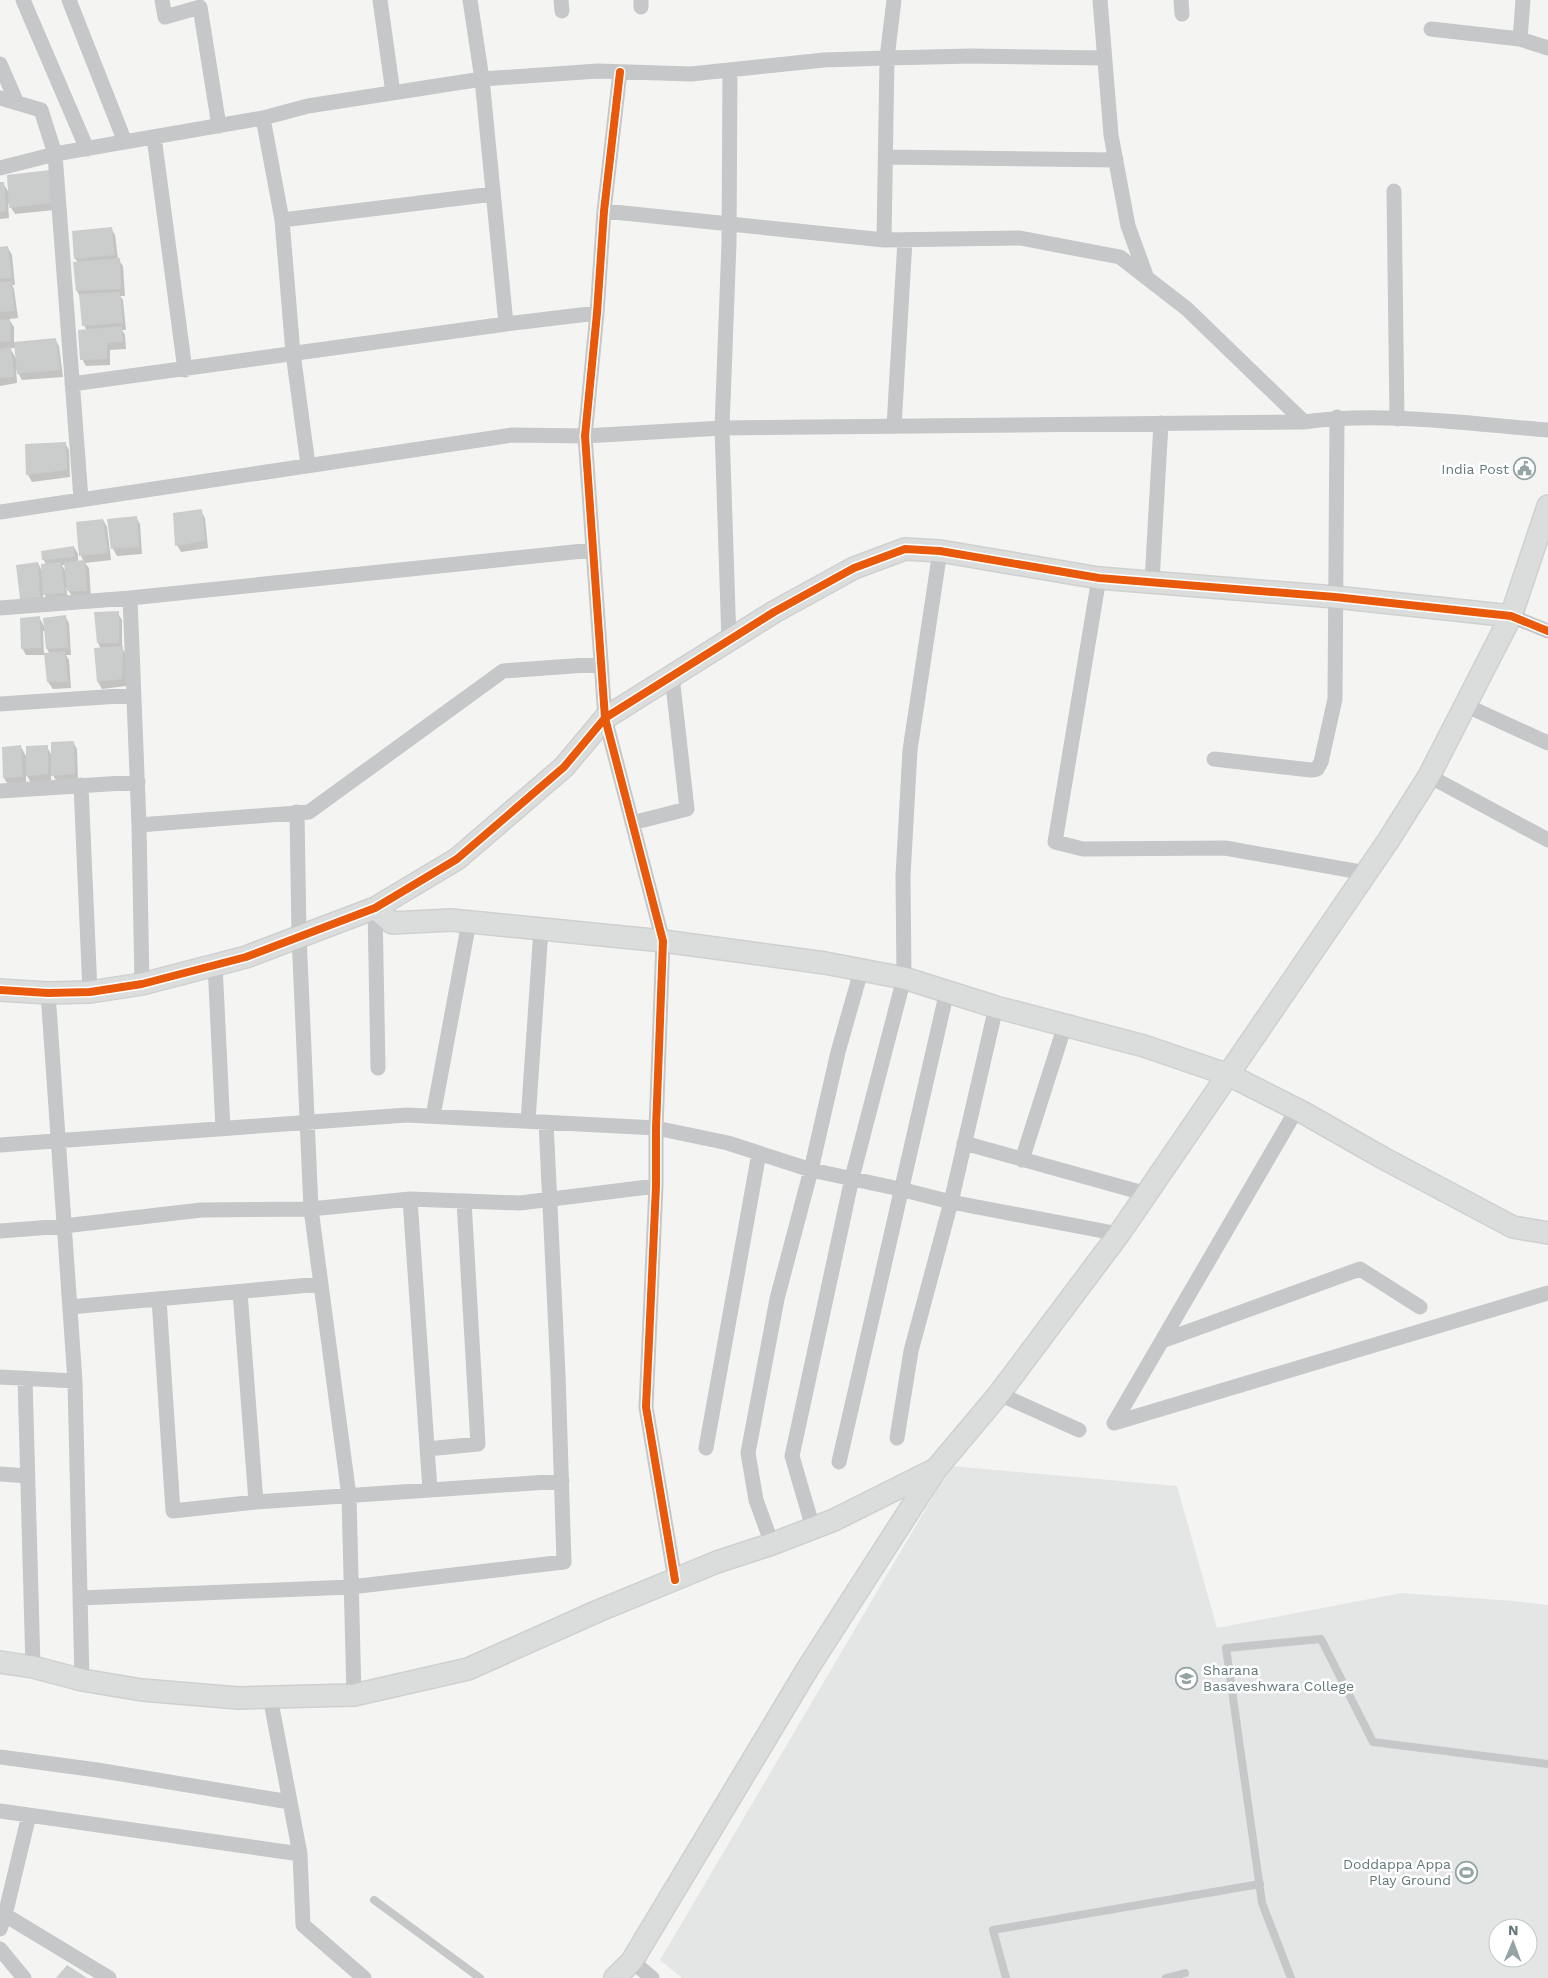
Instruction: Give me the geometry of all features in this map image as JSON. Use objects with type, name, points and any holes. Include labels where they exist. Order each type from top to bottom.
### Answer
[{"type":"street","points":[[23,0],[87,149]]},
{"type":"street","points":[[70,0],[125,142]]},
{"type":"street","points":[[162,0],[165,17],[200,7],[219,126]]},
{"type":"street","points":[[380,0],[394,93]]},
{"type":"street","points":[[470,0],[482,79],[506,324]]},
{"type":"street","points":[[884,240],[887,58],[894,0]]},
{"type":"street","points":[[1100,0],[1104,58],[1116,160],[1128,226],[1147,278]]},
{"type":"street","points":[[1520,39],[1523,0]]},
{"type":"street","points":[[1430,29],[1520,39],[1548,48]]},
{"type":"street","points":[[0,168],[55,154],[263,118],[308,106],[482,79],[598,71],[691,74],[824,60],[972,56],[1104,58]]},
{"type":"street","points":[[0,64],[17,103]]},
{"type":"street","points":[[729,642],[722,428],[729,222],[730,70]]},
{"type":"street","points":[[620,72],[604,211],[597,313],[585,436],[605,718],[663,941],[656,1128],[656,1186],[646,1407],[675,1580]]},
{"type":"street","points":[[0,98],[41,110],[55,154],[81,499]]},
{"type":"street","points":[[263,118],[282,220],[293,353],[308,465]]},
{"type":"street","points":[[154,137],[185,370]]},
{"type":"street","points":[[886,157],[1116,160]]},
{"type":"street","points":[[1394,190],[1397,419]]},
{"type":"street","points":[[282,220],[493,194]]},
{"type":"street","points":[[604,211],[729,222],[884,240],[1020,238],[1120,257],[1187,309],[1304,422]]},
{"type":"street","points":[[894,426],[905,240]]},
{"type":"street","points":[[72,384],[597,313]]},
{"type":"street","points":[[1214,759],[1311,770],[1317,769],[1321,762],[1334,700],[1337,417]]},
{"type":"street","points":[[0,512],[512,435],[585,436],[722,428],[1304,422],[1337,417],[1397,419],[1548,430]]},
{"type":"street","points":[[1152,582],[1161,423]]},
{"type":"street","points":[[615,1978],[632,1960],[808,1668],[936,1469],[999,1394],[1119,1234],[1366,873],[1429,776],[1512,616],[1548,506]]},
{"type":"street","points":[[0,990],[48,993],[90,992],[142,984],[246,957],[298,935],[375,908],[457,859],[564,767],[605,718],[729,642],[774,612],[854,568],[905,549],[940,551],[1098,578],[1335,597],[1512,616],[1548,631]]},
{"type":"street","points":[[0,608],[130,598],[593,550]]},
{"type":"street","points":[[813,1528],[792,1456],[852,1178],[904,978],[903,876],[910,750],[940,551]]},
{"type":"street","points":[[1098,578],[1055,842],[1083,849],[1225,848],[1366,873]]},
{"type":"street","points":[[130,598],[138,782],[142,984]]},
{"type":"street","points":[[139,825],[309,812],[504,671],[601,664]]},
{"type":"street","points":[[632,823],[687,809],[672,676]]},
{"type":"street","points":[[0,704],[134,695]]},
{"type":"street","points":[[1467,706],[1548,743]]},
{"type":"street","points":[[1429,776],[1548,840]]},
{"type":"street","points":[[0,791],[138,782]]},
{"type":"street","points":[[81,786],[90,992]]},
{"type":"street","points":[[297,812],[298,935],[311,1209],[349,1496],[354,1694]]},
{"type":"street","points":[[375,908],[392,923],[451,920],[663,941],[825,963],[904,978],[996,1007],[1144,1046],[1229,1075],[1297,1109],[1382,1158],[1513,1227],[1548,1233]]},
{"type":"street","points":[[375,908],[378,1068]]},
{"type":"street","points":[[433,1116],[469,922]]},
{"type":"street","points":[[528,1121],[541,929]]},
{"type":"street","points":[[215,964],[223,1129]]},
{"type":"street","points":[[772,1544],[756,1500],[748,1453],[777,1299],[838,1052],[861,971]]},
{"type":"street","points":[[839,1462],[900,1189],[947,991]]},
{"type":"street","points":[[48,993],[75,1381],[82,1680]]},
{"type":"street","points":[[897,1438],[911,1351],[950,1202],[996,1007]]},
{"type":"street","points":[[1022,1160],[1065,1025]]},
{"type":"street","points":[[1297,1109],[1114,1423],[1548,1293]]},
{"type":"street","points":[[0,1145],[407,1115],[656,1128],[728,1143],[810,1170],[852,1178],[950,1202],[1119,1234]]},
{"type":"street","points":[[80,1598],[351,1587],[564,1562],[546,1122]]},
{"type":"street","points":[[964,1144],[1147,1194]]},
{"type":"street","points":[[706,1448],[759,1153]]},
{"type":"street","points":[[0,1231],[64,1226],[201,1210],[311,1209],[410,1199],[520,1203],[656,1186]]},
{"type":"street","points":[[410,1199],[430,1490]]},
{"type":"street","points":[[427,1449],[478,1444],[464,1201]]},
{"type":"street","points":[[1162,1341],[1360,1269],[1420,1306]]},
{"type":"street","points":[[70,1307],[321,1284]]},
{"type":"street","points":[[240,1292],[256,1502]]},
{"type":"street","points":[[158,1299],[173,1511],[256,1502],[562,1481]]},
{"type":"street","points":[[0,1377],[75,1381]]},
{"type":"street","points":[[25,1378],[34,1667]]},
{"type":"street","points":[[999,1394],[1079,1430]]},
{"type":"street","points":[[0,1662],[34,1667],[82,1680],[142,1690],[238,1698],[354,1694],[468,1668],[598,1611],[717,1562],[772,1544],[834,1520],[936,1469]]},
{"type":"street","points":[[0,1474],[28,1476]]},
{"type":"street","points":[[270,1697],[300,1854],[303,1925],[364,1978]]},
{"type":"street","points":[[0,1757],[290,1802]]},
{"type":"street","points":[[0,1811],[300,1854]]},
{"type":"street","points":[[0,1930],[29,1815]]},
{"type":"street","points":[[5,1915],[109,1978]]},
{"type":"street","points":[[0,1949],[24,1978]]},
{"type":"street","points":[[632,1960],[652,1978]]},
{"type":"lane","points":[[1291,1978],[1262,1903],[1226,1648],[1321,1639],[1374,1742],[1548,1764]]},
{"type":"lane","points":[[1006,1978],[993,1930],[1260,1884]]},
{"type":"lane","points":[[374,1900],[480,1978]]},
{"type":"lane","points":[[1166,1978],[1185,1974]]},
{"type":"shaded area","name":"Sharana Basaveshwara College","points":[[951,1466],[1177,1486],[1217,1628],[1401,1593],[1548,1605],[1548,1978],[682,1978],[660,1960]]},
{"type":"building","points":[[50,170],[51,203],[9,208],[7,175]]},
{"type":"building","points":[[0,182],[4,182],[6,211],[0,212]]},
{"type":"building","points":[[112,227],[115,255],[74,259],[72,231]]},
{"type":"building","points":[[8,246],[12,278],[0,279],[0,247]]},
{"type":"building","points":[[120,258],[121,289],[76,291],[73,262]]},
{"type":"building","points":[[11,281],[15,311],[0,312],[0,282]]},
{"type":"building","points":[[120,292],[123,323],[82,326],[79,294]]},
{"type":"building","points":[[10,319],[11,341],[0,342],[0,320]]},
{"type":"building","points":[[122,326],[123,342],[107,343],[107,359],[80,360],[78,330]]},
{"type":"building","points":[[56,338],[60,370],[17,374],[14,342]]},
{"type":"building","points":[[11,347],[14,377],[0,378],[0,349]]},
{"type":"building","points":[[66,442],[67,470],[26,475],[25,444]]},
{"type":"building","points":[[202,509],[205,541],[175,546],[173,513]]},
{"type":"building","points":[[137,516],[139,547],[111,549],[107,519]]},
{"type":"building","points":[[103,519],[108,553],[79,556],[76,522]]},
{"type":"building","points":[[74,546],[74,557],[42,560],[41,551]]},
{"type":"building","points":[[85,560],[87,591],[67,591],[64,562]]},
{"type":"building","points":[[38,562],[40,597],[20,599],[16,565]]},
{"type":"building","points":[[61,562],[65,593],[43,595],[41,564]]},
{"type":"building","points":[[119,611],[119,643],[97,643],[94,612]]},
{"type":"building","points":[[66,615],[68,648],[46,649],[43,618]]},
{"type":"building","points":[[40,616],[41,648],[21,649],[20,618]]},
{"type":"building","points":[[123,646],[122,679],[97,682],[94,648]]},
{"type":"building","points":[[65,651],[68,682],[47,682],[44,653]]},
{"type":"building","points":[[74,741],[75,774],[51,776],[51,742]]},
{"type":"building","points":[[21,745],[23,777],[3,778],[2,747]]},
{"type":"building","points":[[48,745],[48,774],[26,776],[26,746]]},
{"type":"building","points":[[67,1965],[87,1978],[56,1978]]},
{"type":"cycle path","points":[[620,72],[604,211],[597,313],[585,436],[605,718],[663,941],[656,1128],[656,1186],[646,1407],[675,1580]]},
{"type":"cycle path","points":[[0,990],[48,993],[90,992],[142,984],[246,957],[375,908],[457,859],[564,767],[605,718],[774,612],[854,568],[905,549],[940,551],[1099,578],[1335,597],[1511,616],[1548,631]]},
{"type":"place","name":"India Post","points":[[1525,469]]},
{"type":"place","name":"Sharana Basaveshwara College","points":[[1187,1678]]},
{"type":"place","name":"Doddappa Appa Play Ground","points":[[1467,1872]]}]
